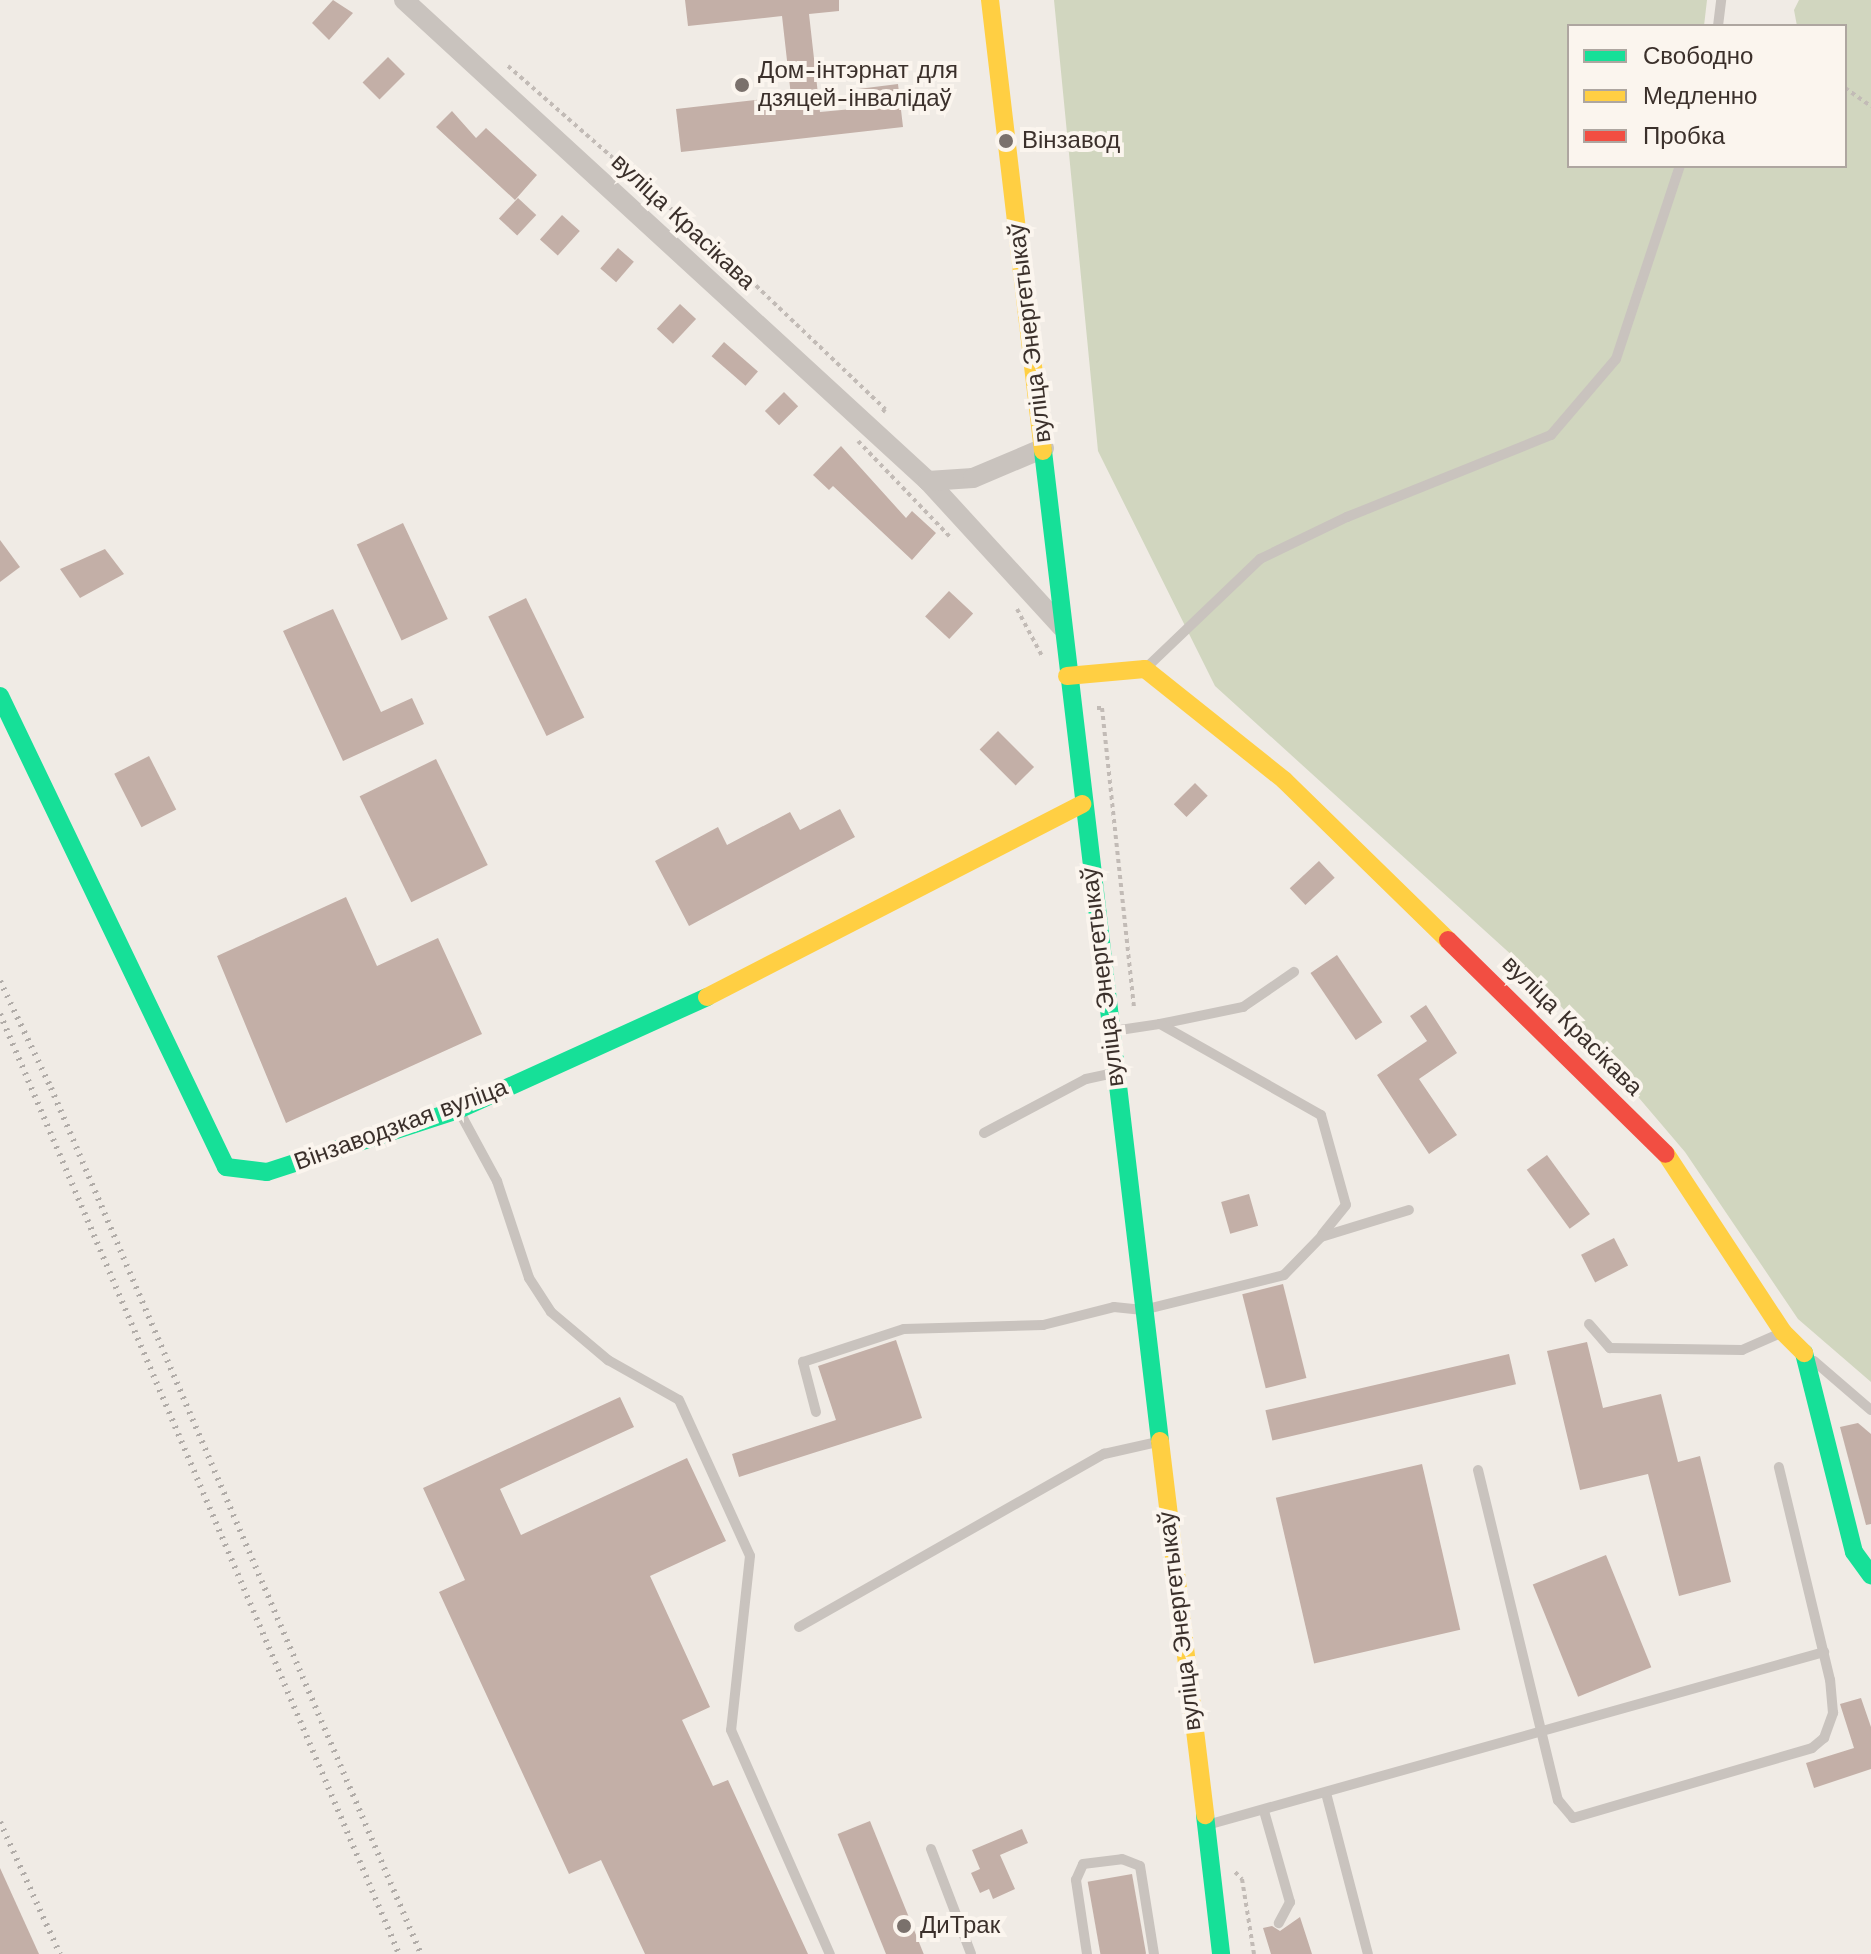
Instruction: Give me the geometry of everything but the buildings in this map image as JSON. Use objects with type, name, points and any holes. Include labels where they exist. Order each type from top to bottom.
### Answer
[{"type":"street","name":"вуліца Красікава","points":[[404,0],[928,481],[1062,627]]},
{"type":"street","name":"вуліца Энергетыкаў","points":[[990,0],[1044,448],[1082,804],[1221,1954]]},
{"type":"street","points":[[928,481],[973,478],[1044,448]]},
{"type":"street","name":"вуліца Красікава","points":[[1145,669],[1284,780],[1672,1160],[1783,1332],[1804,1352]]},
{"type":"street","points":[[1067,676],[1145,669]]},
{"type":"street","name":"Вінзаводзкая вуліца","points":[[0,696],[226,1167],[267,1172],[458,1110],[658,1022],[1082,804]]},
{"type":"street","points":[[1804,1352],[1854,1552],[1871,1575]]},
{"type":"lane","points":[[1718,24],[1721,0]]},
{"type":"lane","points":[[1145,669],[1260,559],[1347,517],[1551,435],[1616,359],[1679,168]]},
{"type":"lane","points":[[1109,1031],[1243,1007],[1294,972]]},
{"type":"lane","points":[[816,1412],[803,1362],[904,1329],[1043,1325],[1114,1307],[1143,1310],[1284,1275],[1321,1237],[1346,1205],[1321,1115],[1160,1024]]},
{"type":"lane","points":[[984,1133],[1086,1079],[1114,1073]]},
{"type":"lane","points":[[458,1110],[497,1181],[529,1278],[551,1312],[608,1360],[679,1400],[750,1556],[731,1730],[830,1954]]},
{"type":"lane","points":[[1321,1237],[1409,1210]]},
{"type":"lane","points":[[1589,1324],[1610,1348],[1742,1350],[1783,1332]]},
{"type":"lane","points":[[1804,1352],[1871,1410]]},
{"type":"lane","points":[[799,1627],[1104,1454],[1159,1442]]},
{"type":"lane","points":[[1478,1470],[1558,1800],[1573,1818],[1812,1748],[1824,1738],[1833,1713],[1824,1652],[1779,1467]]},
{"type":"lane","points":[[1205,1825],[1824,1652]]},
{"type":"lane","points":[[1326,1793],[1368,1954]]},
{"type":"lane","points":[[1264,1811],[1290,1902],[1279,1923]]},
{"type":"lane","points":[[931,1849],[971,1954]]},
{"type":"lane","points":[[1087,1954],[1076,1880],[1083,1864],[1122,1859],[1140,1866],[1154,1954]]},
{"type":"path","points":[[500,59],[727,258],[885,409],[855,444],[954,542]]},
{"type":"path","points":[[1847,89],[1871,106]]},
{"type":"path","points":[[1010,596],[1046,671]]},
{"type":"path","points":[[1072,713],[1102,708],[1135,1003],[1132,1029]]},
{"type":"path","points":[[1226,1864],[1242,1879],[1254,1954]]},
{"type":"green space","points":[[1054,0],[1707,0],[1704,24],[1567,24],[1567,168],[1847,168],[1847,24],[1797,24],[1794,10],[1799,0],[1871,0],[1871,1382],[1798,1319],[1685,1152],[1536,977],[1215,686],[1098,451]]},
{"type":"railway","points":[[0,981],[51,1088],[421,1954]]},
{"type":"railway","points":[[0,1014],[399,1954]]},
{"type":"railway","points":[[0,1822],[60,1954]]},
{"type":"traffic: fast","points":[[1043,451],[1160,1441]]},
{"type":"traffic: fast","points":[[0,696],[226,1167],[267,1172],[458,1110],[707,997]]},
{"type":"traffic: fast","points":[[1804,1353],[1854,1552],[1871,1575]]},
{"type":"traffic: fast","points":[[1205,1815],[1221,1954]]},
{"type":"traffic: slow","points":[[990,0],[1043,451]]},
{"type":"traffic: slow","points":[[1067,676],[1145,669],[1284,780],[1448,940]]},
{"type":"traffic: slow","points":[[707,997],[1082,804]]},
{"type":"traffic: slow","points":[[1666,1154],[1783,1332],[1804,1353]]},
{"type":"traffic: slow","points":[[1160,1441],[1205,1815]]},
{"type":"traffic: jam","points":[[1448,940],[1666,1154]]},
{"type":"place","name":"Дом-інтэрнат для дзяцей-інвалідаў","points":[[742,85]]},
{"type":"place","name":"Вінзавод","points":[[1006,141]]},
{"type":"place","name":"ДиТрак","points":[[904,1926]]}]
